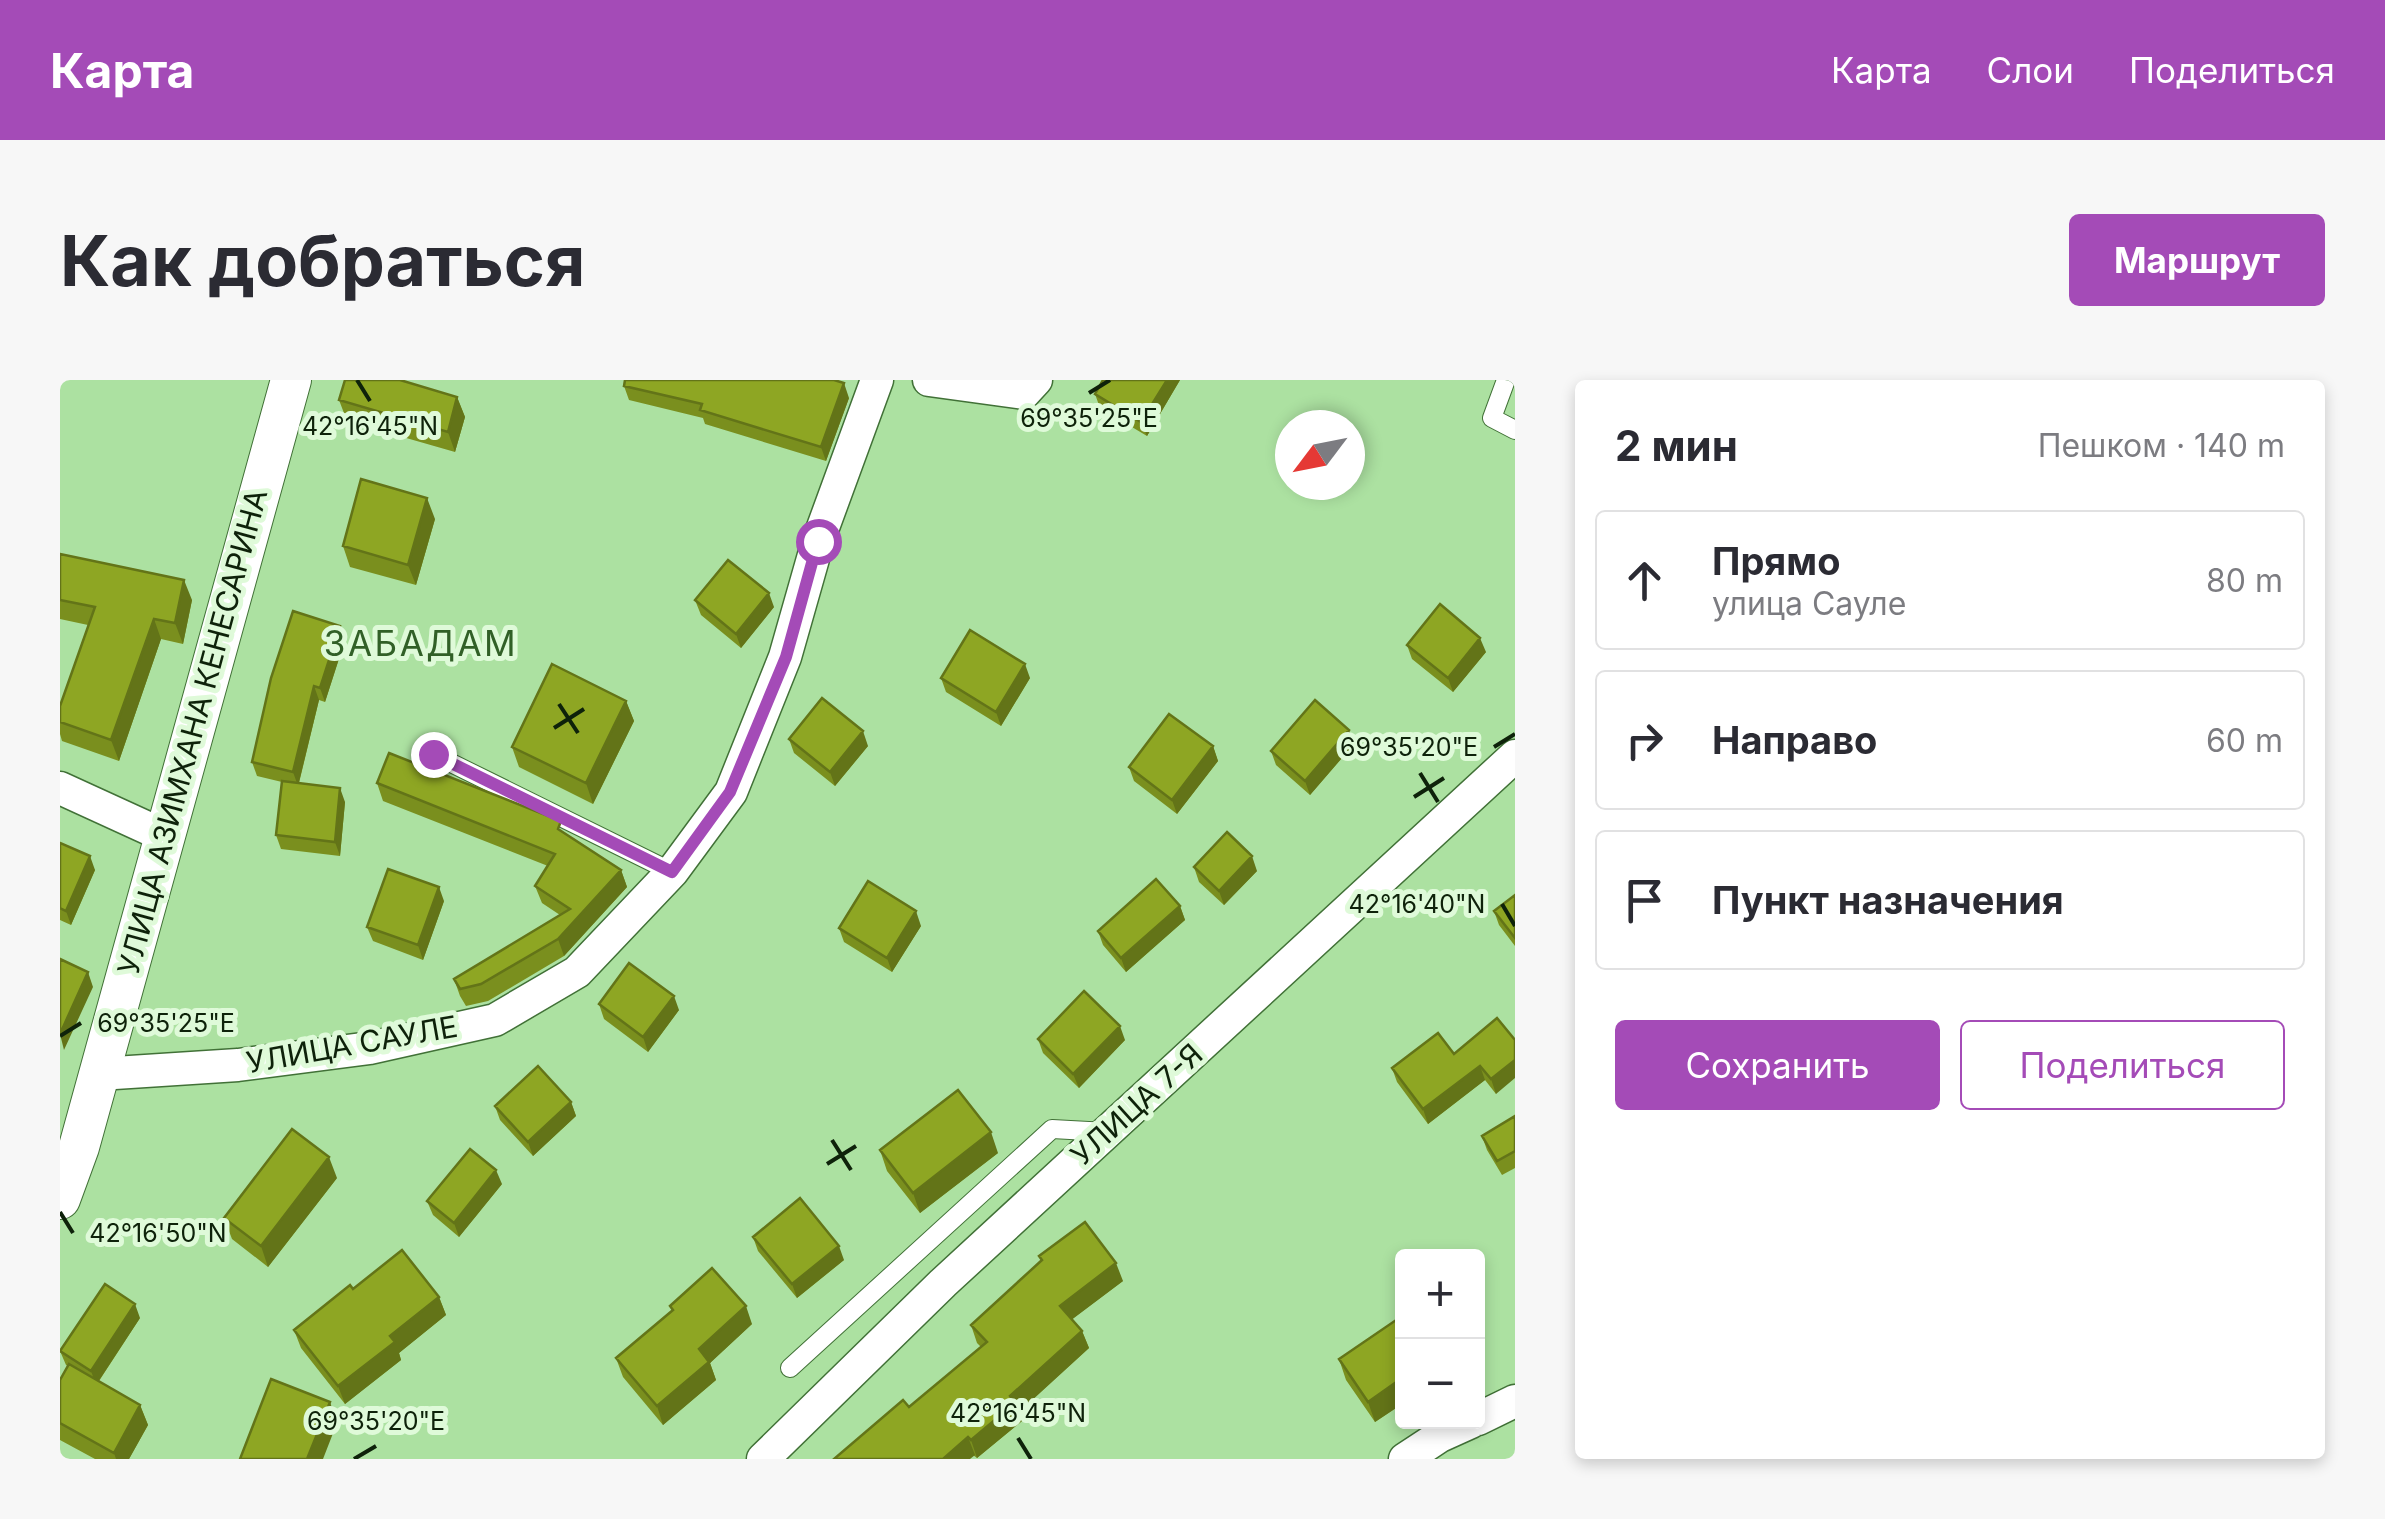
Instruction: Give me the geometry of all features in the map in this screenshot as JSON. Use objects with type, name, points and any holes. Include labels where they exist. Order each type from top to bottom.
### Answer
[{"type":"street","name":"УЛИЦА АЗИМХАНА КЕНЕСАРИНА","points":[[60,1199],[99,1074],[290,380]]},
{"type":"street","name":"УЛИЦА САУЛЕ","points":[[99,1074],[238,1065],[370,1048],[495,1020],[577,972],[672,872],[730,792],[786,657],[818,541],[877,380]]},
{"type":"street","points":[[929,380],[1024,393],[1036,380]]},
{"type":"street","name":"УЛИЦА 7-Я","points":[[763,1459],[943,1283],[1515,756]]},
{"type":"street","points":[[60,788],[165,836]]},
{"type":"street","points":[[1485,1415],[1515,1401]]},
{"type":"street","points":[[1404,1459],[1458,1429]]},
{"type":"lane","points":[[1506,380],[1492,418],[1515,430]]},
{"type":"lane","points":[[433,754],[672,872]]},
{"type":"lane","points":[[790,1368],[1052,1129],[1108,1132]]},
{"type":"building","points":[[345,380],[400,380],[457,397],[448,432],[339,400]]},
{"type":"building","points":[[625,380],[844,383],[821,447],[700,410],[702,404],[624,386]]},
{"type":"building","points":[[1103,380],[1167,380],[1141,422],[1095,394]]},
{"type":"building","points":[[361,479],[427,498],[408,565],[343,546]]},
{"type":"building","points":[[60,554],[184,580],[175,623],[154,619],[111,740],[60,722],[60,706],[95,607],[60,600]]},
{"type":"building","points":[[728,560],[769,593],[736,634],[695,600]]},
{"type":"building","points":[[1440,604],[1480,638],[1448,678],[1407,645]]},
{"type":"building","points":[[293,611],[340,626],[320,688],[314,686],[293,772],[252,762],[271,678]]},
{"type":"building","points":[[970,630],[1025,664],[996,712],[941,678]]},
{"type":"building","points":[[552,664],[626,701],[586,783],[512,747]]},
{"type":"building","points":[[822,698],[863,731],[830,772],[789,739]]},
{"type":"building","points":[[1315,700],[1349,730],[1305,781],[1271,751]]},
{"type":"building","points":[[1169,714],[1213,746],[1172,800],[1129,767]]},
{"type":"building","points":[[389,753],[561,821],[558,829],[621,870],[558,939],[481,984],[460,989],[454,979],[570,909],[535,886],[555,854],[377,783]]},
{"type":"building","points":[[282,781],[340,788],[335,842],[276,835]]},
{"type":"building","points":[[1227,832],[1252,856],[1219,891],[1194,867]]},
{"type":"building","points":[[60,843],[90,856],[66,911],[60,908]]},
{"type":"building","points":[[388,869],[439,887],[418,945],[367,927]]},
{"type":"building","points":[[1156,879],[1180,906],[1121,958],[1098,931]]},
{"type":"building","points":[[868,881],[916,911],[887,958],[839,928]]},
{"type":"building","points":[[1515,895],[1515,938],[1494,911]]},
{"type":"building","points":[[60,959],[88,972],[60,1034]]},
{"type":"building","points":[[629,963],[674,996],[643,1037],[599,1004]]},
{"type":"building","points":[[1084,991],[1120,1026],[1073,1074],[1038,1039]]},
{"type":"building","points":[[1497,1018],[1515,1040],[1515,1060],[1491,1079],[1480,1066],[1423,1109],[1392,1068],[1438,1033],[1454,1054]]},
{"type":"building","points":[[538,1066],[571,1102],[528,1142],[495,1106]]},
{"type":"building","points":[[958,1090],[991,1132],[913,1193],[880,1150]]},
{"type":"building","points":[[1515,1116],[1515,1151],[1497,1161],[1482,1136]]},
{"type":"building","points":[[292,1129],[329,1157],[261,1246],[224,1218]]},
{"type":"building","points":[[470,1149],[496,1170],[454,1223],[427,1201]]},
{"type":"building","points":[[800,1198],[839,1246],[792,1284],[753,1237]]},
{"type":"building","points":[[1085,1222],[1116,1263],[1060,1306],[1082,1331],[1010,1396],[1015,1403],[943,1459],[834,1459],[903,1400],[909,1407],[987,1342],[971,1325],[1042,1260],[1039,1256]]},
{"type":"building","points":[[402,1250],[439,1297],[390,1336],[395,1342],[338,1386],[294,1330]]},
{"type":"building","points":[[712,1268],[746,1306],[699,1349],[709,1362],[657,1406],[616,1358],[673,1310],[670,1306]]},
{"type":"building","points":[[105,1284],[135,1304],[91,1371],[60,1351]]},
{"type":"building","points":[[1395,1321],[1395,1383],[1368,1402],[1339,1359]]},
{"type":"building","points":[[69,1364],[140,1405],[114,1453],[60,1423],[60,1380]]},
{"type":"building","points":[[271,1379],[330,1402],[307,1459],[240,1459]]},
{"type":"district","name":"ЗАБАДАМ","points":[[421,644]]},
{"type":"route","points":[[433,754],[672,872],[730,792],[786,657],[818,541]]}]
